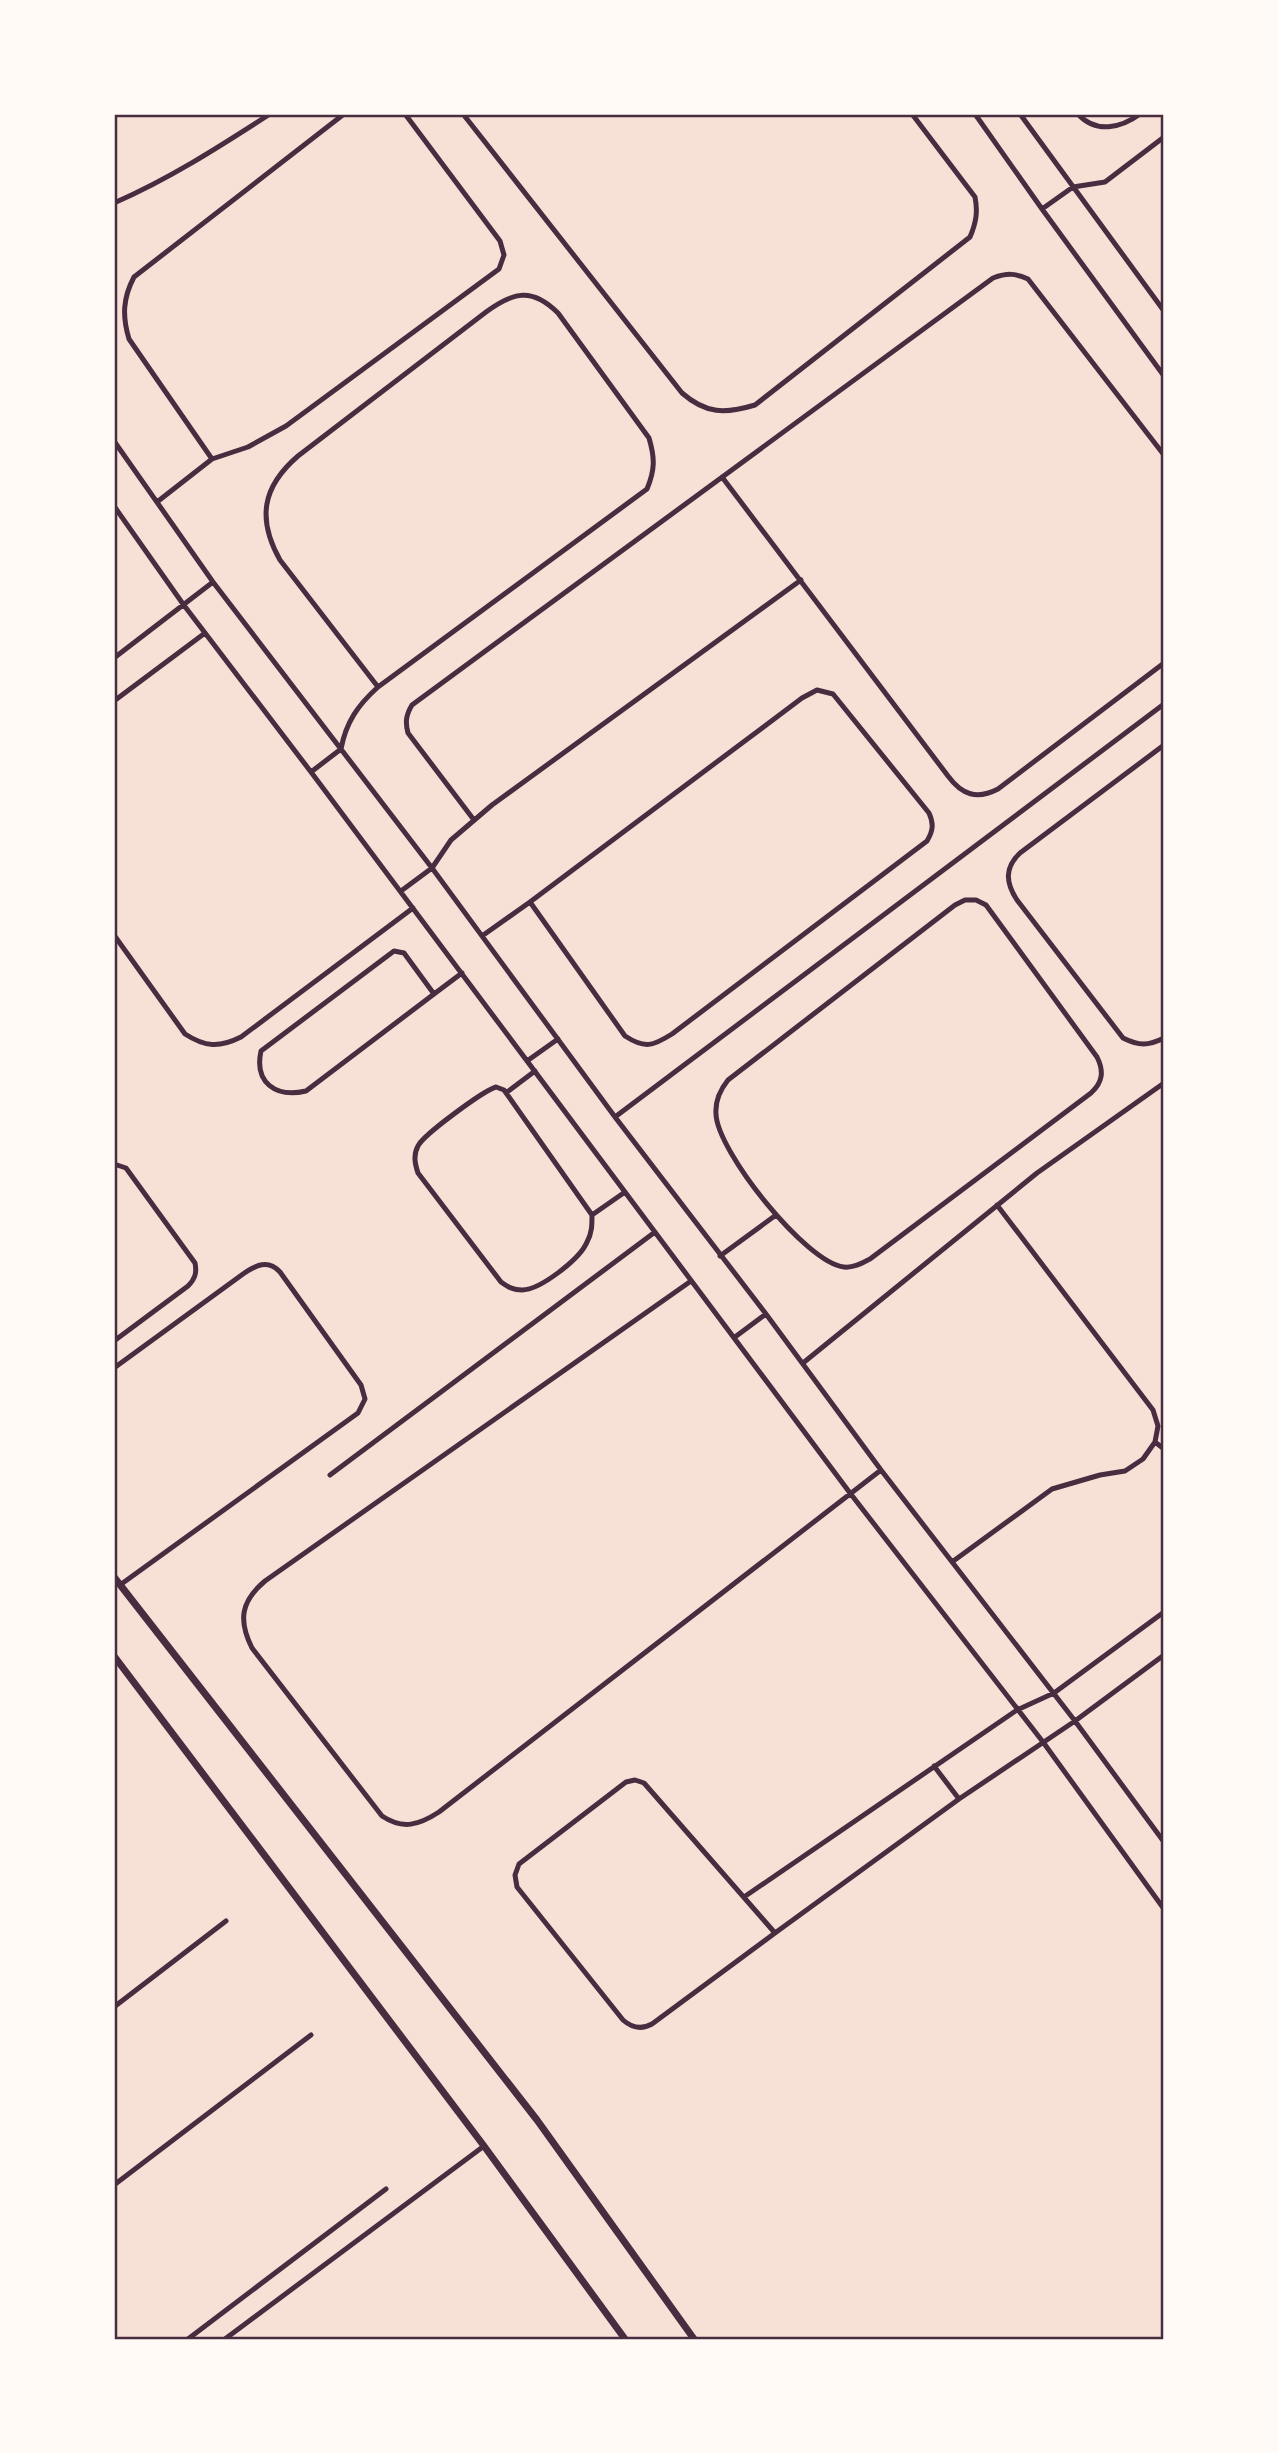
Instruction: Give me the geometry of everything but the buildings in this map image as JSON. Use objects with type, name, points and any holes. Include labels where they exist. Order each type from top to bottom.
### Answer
[{"type":"street","points":[[114,1577],[537,2120],[694,2339]]},
{"type":"street","points":[[114,1656],[484,2146],[625,2339]]},
{"type":"lane","points":[[114,203],[207,155],[270,114]]},
{"type":"lane","points":[[212,459],[129,340],[124,324],[127,292],[134,276],[344,114]]},
{"type":"lane","points":[[157,502],[212,459],[248,447],[286,426],[499,269],[504,255],[499,241],[405,114]]},
{"type":"lane","points":[[463,114],[682,393],[695,405],[715,411],[735,411],[755,405],[970,237],[976,224],[975,197],[912,114]]},
{"type":"lane","points":[[975,114],[1164,376]]},
{"type":"lane","points":[[1020,114],[1164,311]]},
{"type":"lane","points":[[1079,114],[1094,125],[1107,128],[1120,125],[1140,114]]},
{"type":"lane","points":[[1042,209],[1073,187],[1105,182],[1164,137]]},
{"type":"lane","points":[[474,820],[408,733],[407,713],[412,705],[983,285],[1005,274],[1017,274],[1028,279],[1164,455]]},
{"type":"lane","points":[[312,772],[341,749],[344,732],[352,715],[378,687],[647,489],[654,473],[654,455],[649,438],[547,301],[532,295],[516,295],[493,307],[298,456],[283,469],[272,486],[266,504],[265,524],[270,543],[280,561],[378,687]]},
{"type":"lane","points":[[114,441],[213,582],[432,868],[615,1117],[881,1470],[1054,1693],[1164,1842]]},
{"type":"lane","points":[[722,477],[956,787],[965,793],[976,796],[998,789],[1164,663]]},
{"type":"lane","points":[[114,506],[183,604],[312,772],[850,1493],[1043,1742],[1164,1909]]},
{"type":"lane","points":[[401,891],[432,868],[451,840],[492,805],[801,580]]},
{"type":"lane","points":[[114,658],[213,582]]},
{"type":"lane","points":[[114,701],[205,633]]},
{"type":"lane","points":[[482,936],[802,698],[817,690],[833,694],[929,813],[933,822],[927,841],[672,1034],[648,1045],[636,1043],[625,1036],[530,902]]},
{"type":"lane","points":[[615,1117],[1164,704]]},
{"type":"lane","points":[[1164,745],[1020,853],[1013,859],[1007,876],[1017,900],[1123,1038],[1136,1045],[1151,1045],[1164,1038]]},
{"type":"lane","points":[[965,900],[976,900],[986,905],[1097,1057],[1102,1066],[1098,1086],[858,1266],[844,1267],[815,1253],[776,1215],[730,1152],[718,1129],[715,1116],[720,1090],[728,1080],[956,905],[965,900]]},
{"type":"lane","points":[[114,935],[185,1034],[197,1042],[212,1046],[227,1044],[240,1037],[413,908]]},
{"type":"lane","points":[[434,994],[404,953],[394,951],[261,1051],[258,1063],[262,1076],[270,1086],[281,1092],[293,1094],[306,1091],[434,994],[461,973]]},
{"type":"lane","points":[[527,1061],[558,1039]]},
{"type":"lane","points":[[506,1093],[535,1071]]},
{"type":"lane","points":[[803,1363],[1037,1173],[1164,1083]]},
{"type":"lane","points":[[499,1087],[506,1093],[592,1215],[592,1230],[587,1244],[578,1256],[535,1287],[512,1289],[501,1282],[418,1173],[415,1155],[423,1138],[490,1089],[499,1087]]},
{"type":"lane","points":[[114,1164],[126,1168],[195,1263],[196,1272],[194,1280],[188,1286],[114,1341]]},
{"type":"lane","points":[[592,1215],[625,1192]]},
{"type":"lane","points":[[952,1562],[1052,1489],[1100,1475],[1125,1471],[1143,1460],[1155,1442],[1158,1426],[1153,1410],[997,1205]]},
{"type":"lane","points":[[720,1256],[776,1215]]},
{"type":"lane","points":[[330,1475],[655,1232]]},
{"type":"lane","points":[[114,1368],[256,1265],[270,1265],[280,1272],[361,1385],[365,1399],[358,1413],[120,1585]]},
{"type":"lane","points":[[691,1281],[259,1586],[246,1604],[242,1619],[252,1648],[382,1816],[392,1823],[404,1826],[415,1825],[439,1812],[881,1470]]},
{"type":"lane","points":[[735,1337],[766,1314]]},
{"type":"lane","points":[[1155,1442],[1164,1449]]},
{"type":"lane","points":[[744,1897],[1017,1710],[1054,1693],[1164,1612]]},
{"type":"lane","points":[[775,1933],[644,1783],[635,1780],[626,1782],[519,1864],[515,1875],[517,1887],[623,2020],[634,2027],[647,2027],[959,1799],[1075,1721],[1164,1655]]},
{"type":"lane","points":[[934,1766],[959,1799]]},
{"type":"lane","points":[[114,2007],[226,1922]]},
{"type":"lane","points":[[114,2185],[312,2035]]},
{"type":"lane","points":[[225,2339],[484,2146]]},
{"type":"lane","points":[[188,2339],[386,2189]]}]
